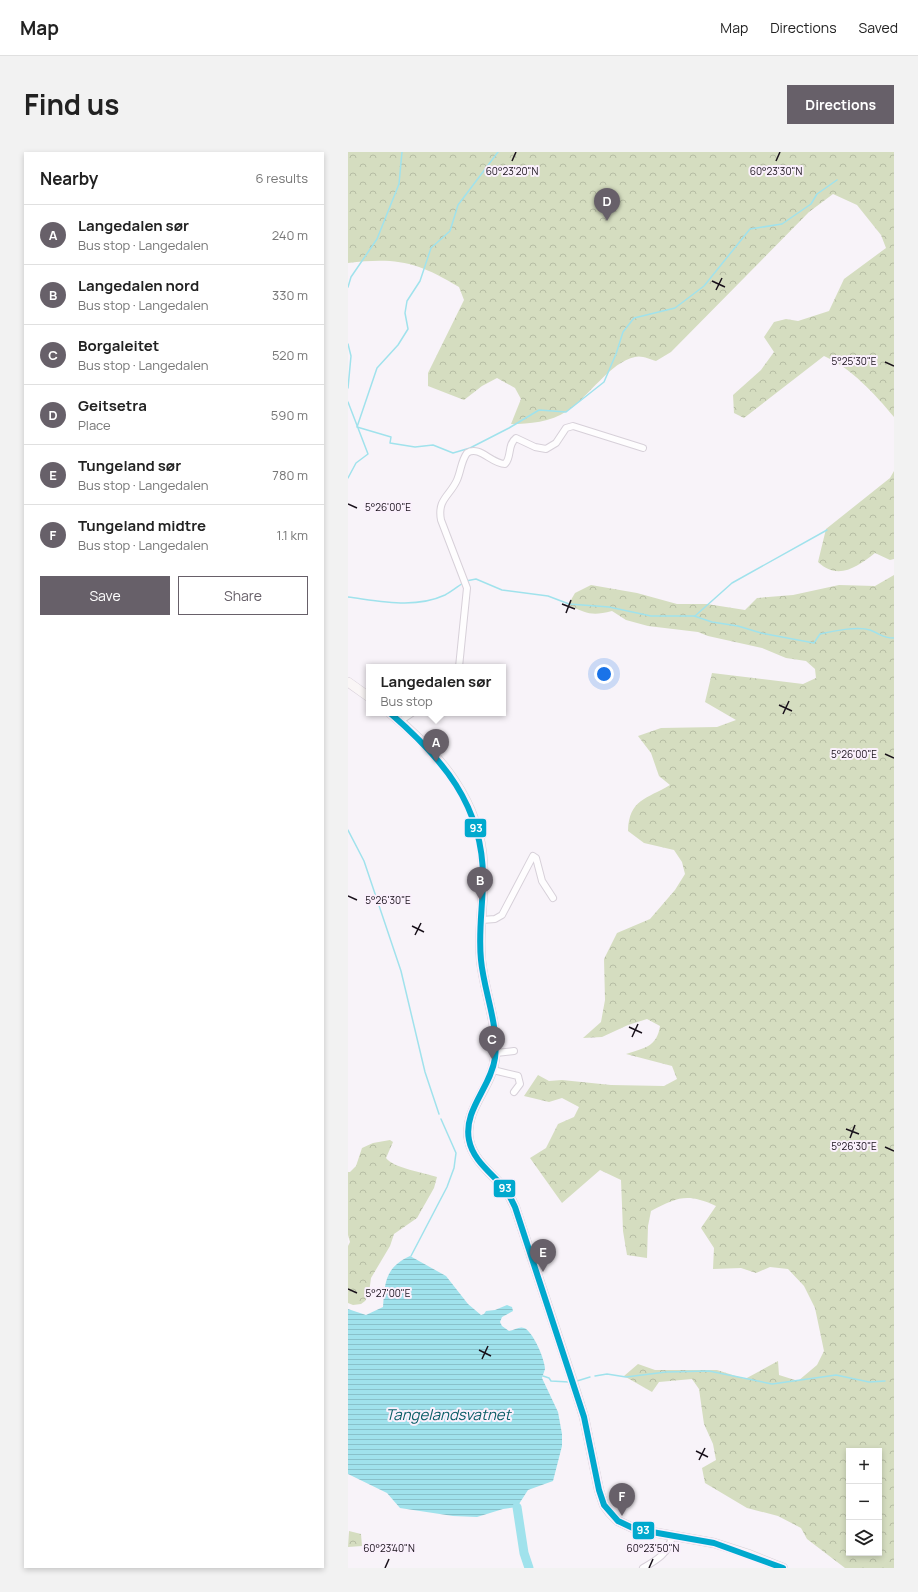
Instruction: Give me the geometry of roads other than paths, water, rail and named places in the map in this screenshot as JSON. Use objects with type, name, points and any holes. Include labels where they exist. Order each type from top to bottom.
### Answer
[{"type":"main road","points":[[348,682],[366,694]]},
{"type":"main road","points":[[394,716],[427,747],[458,784],[469,804],[476,826],[483,855],[482,964],[493,1025],[496,1053],[493,1070],[487,1086],[469,1119],[469,1142],[481,1163],[505,1190],[518,1213],[584,1417],[602,1499],[610,1513],[623,1524],[640,1530],[722,1545],[782,1568]]},
{"type":"street","points":[[459,664],[467,592],[465,582],[447,536],[440,513],[443,499],[458,478],[462,461],[467,453],[476,451],[504,464],[508,460],[510,444],[516,438],[522,439],[535,447],[546,449],[556,442],[566,428],[573,426],[643,448]]},
{"type":"street","points":[[400,721],[408,716]]},
{"type":"street","points":[[482,920],[495,919],[502,915],[533,856],[536,858],[542,881],[553,898]]},
{"type":"street","points":[[496,1053],[514,1051]]},
{"type":"street","points":[[493,1070],[518,1076],[520,1084],[514,1092]]},
{"type":"street","points":[[642,1568],[660,1558],[671,1545],[672,1536]]},
{"type":"water","name":"Tangelandsvatnet","points":[[410,1256],[446,1276],[468,1304],[481,1315],[486,1311],[495,1310],[507,1305],[512,1307],[513,1311],[502,1317],[500,1322],[502,1326],[509,1331],[521,1327],[527,1330],[535,1340],[541,1353],[545,1369],[542,1378],[558,1412],[562,1434],[562,1446],[553,1481],[528,1490],[517,1507],[503,1509],[477,1517],[453,1516],[400,1508],[387,1493],[348,1474],[348,1309],[366,1315],[383,1307],[384,1291],[391,1271],[401,1261]]},
{"type":"waterway","points":[[348,287],[351,277],[377,239],[399,184],[402,152]]},
{"type":"waterway","points":[[498,152],[458,205],[450,231],[431,248],[420,281],[407,301],[405,313],[408,329],[398,345],[377,368],[357,427],[391,437],[390,443],[415,447],[433,445],[453,453],[470,448],[509,428],[539,410],[566,412],[604,382],[616,354],[623,332],[634,318],[675,308],[704,286],[750,229],[782,224],[811,204],[817,194],[837,180]]},
{"type":"waterway","points":[[348,344],[351,356],[348,388]]},
{"type":"waterway","points":[[348,402],[368,454],[356,463],[348,478]]},
{"type":"waterway","points":[[695,616],[732,583],[827,530]]},
{"type":"waterway","points":[[466,581],[476,579],[502,590],[548,596],[569,604],[609,607],[651,616],[694,616],[712,622],[738,626],[761,633],[814,643],[820,634],[852,629],[870,630],[884,637],[894,638]]},
{"type":"waterway","points":[[348,597],[397,603],[422,602],[445,595],[463,583]]},
{"type":"waterway","points":[[348,830],[364,861],[401,971],[425,1072],[439,1114]]},
{"type":"waterway","points":[[411,1256],[447,1187],[454,1168],[456,1153],[441,1119]]},
{"type":"waterway","points":[[595,1376],[607,1374],[626,1377],[666,1372],[709,1371],[772,1384],[836,1375],[869,1382],[885,1381]]},
{"type":"waterway","points":[[543,1376],[549,1378],[551,1381],[569,1382]]},
{"type":"waterway","points":[[577,1381],[590,1377]]},
{"type":"waterway","points":[[517,1507],[524,1553],[529,1568]]},
{"type":"place","name":"Geitsetra","points":[[607,221]]},
{"type":"place","name":"Langedalen sør","points":[[436,762]]},
{"type":"place","name":"Langedalen nord","points":[[480,900]]},
{"type":"place","name":"Borgaleitet","points":[[492,1059]]},
{"type":"place","name":"Tungeland sør","points":[[543,1272]]},
{"type":"place","name":"Tungeland midtre","points":[[622,1516]]}]
